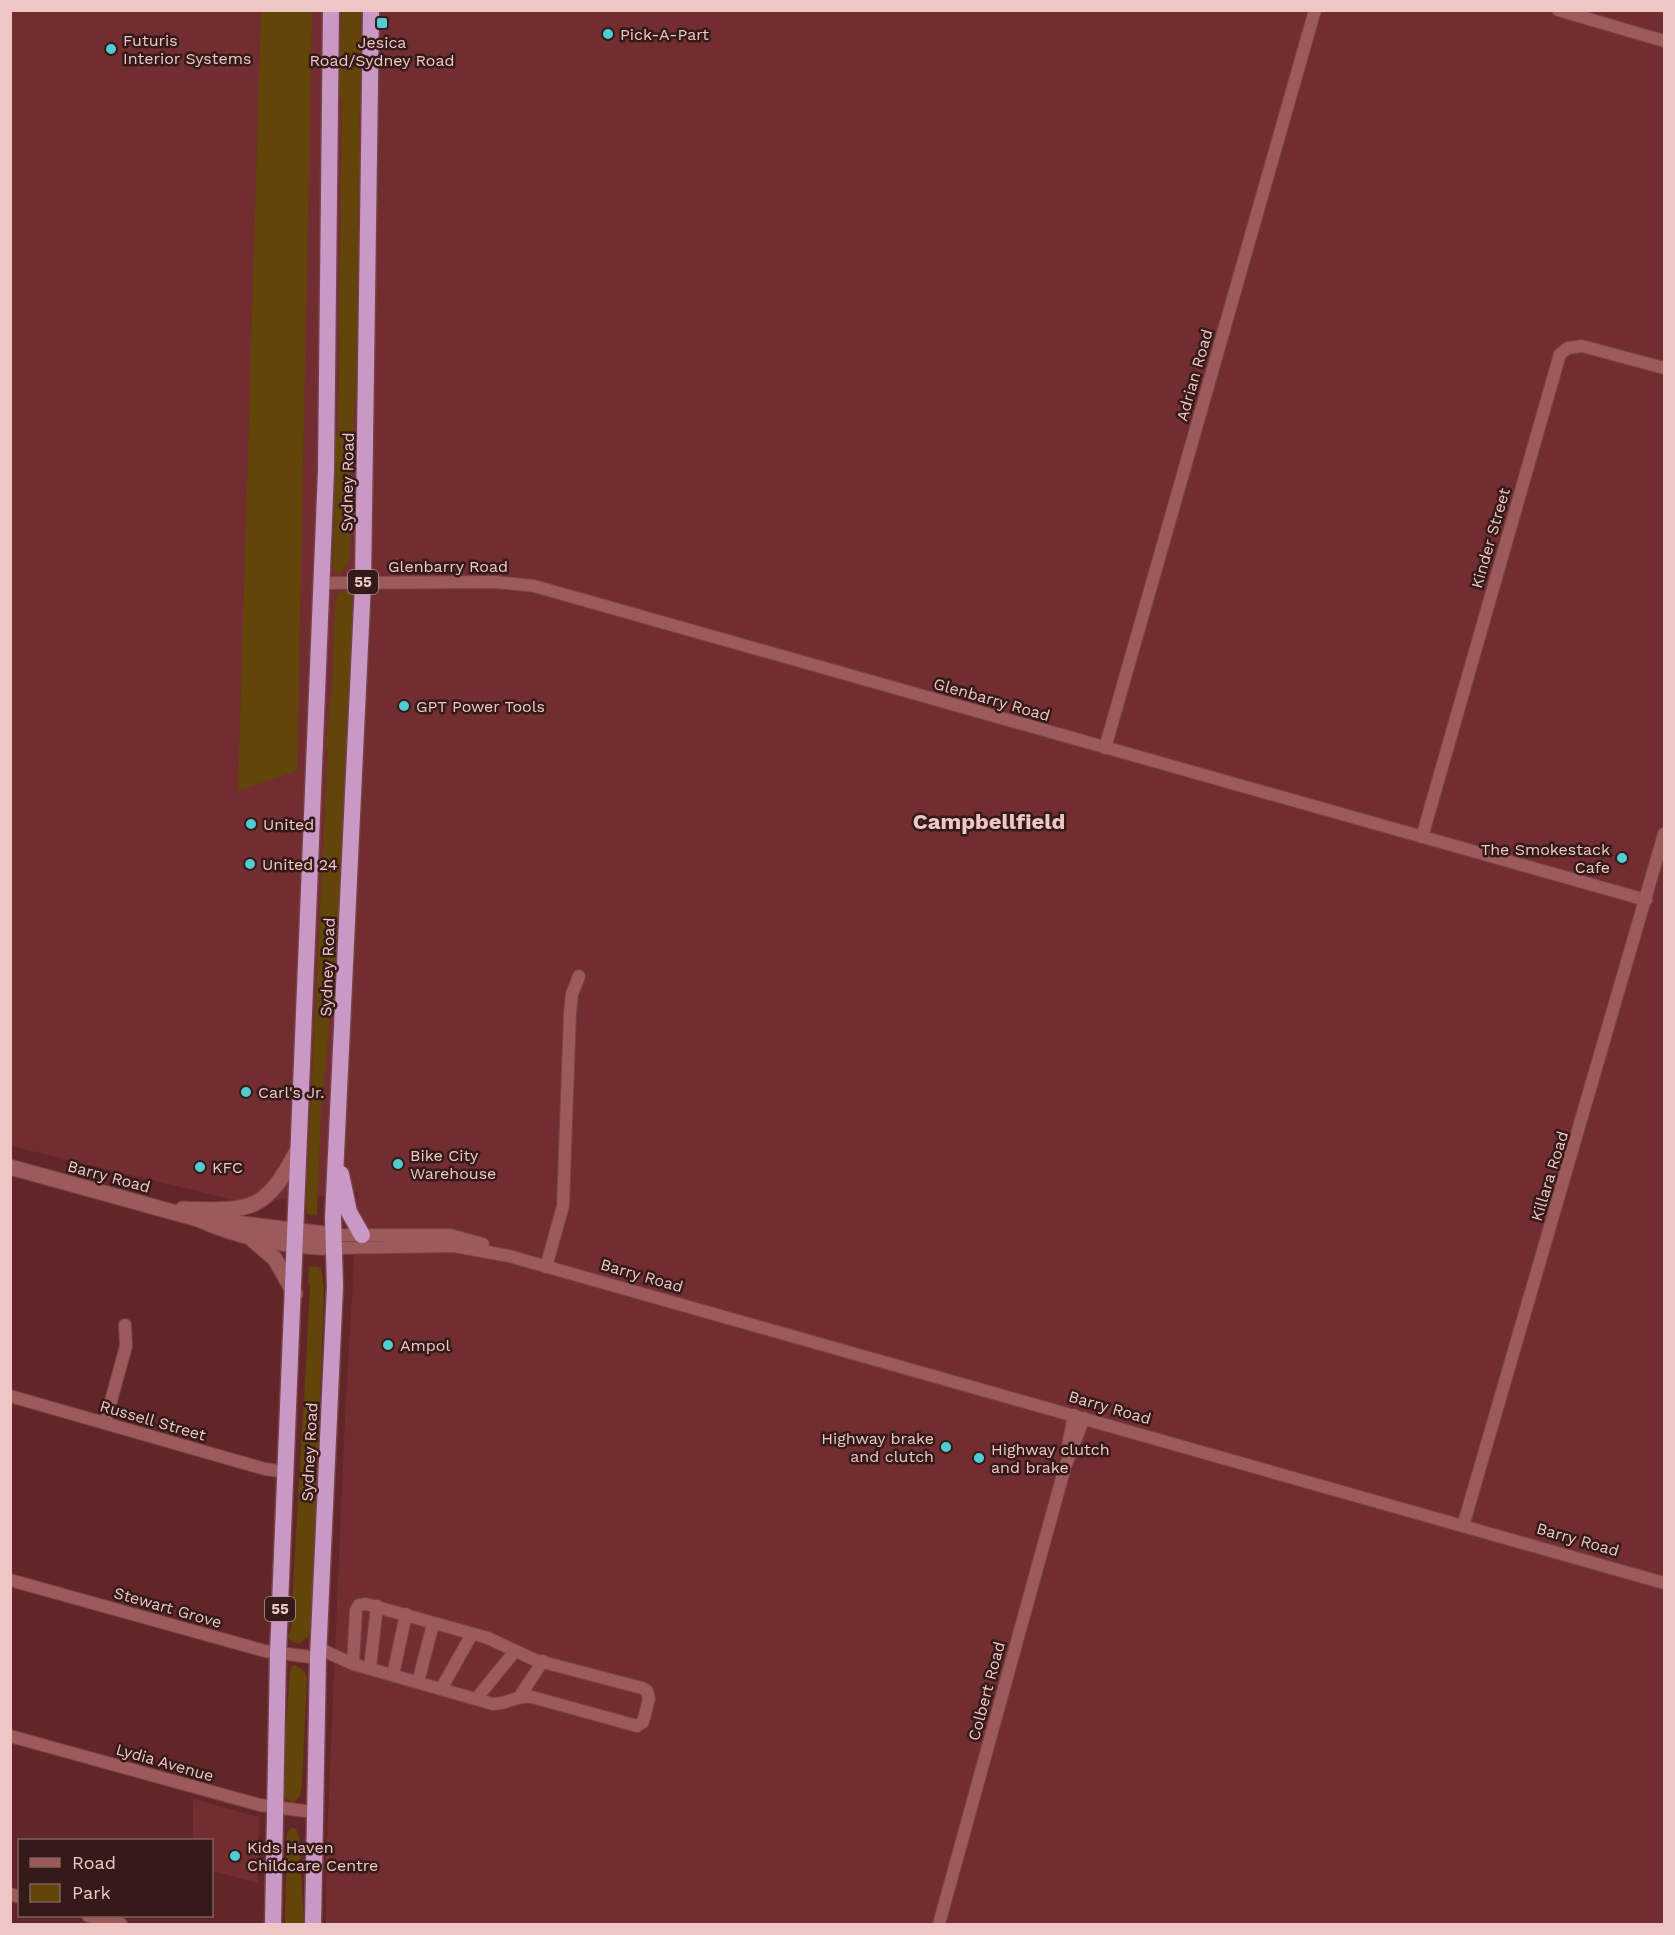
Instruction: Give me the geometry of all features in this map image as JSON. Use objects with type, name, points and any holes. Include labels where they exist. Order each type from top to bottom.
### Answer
[{"type":"highway","name":"Sydney Road","points":[[273,1924],[273,1808],[278,1654],[323,583],[331,10]]},
{"type":"highway","name":"Sydney Road","points":[[313,1924],[313,1812],[335,1286],[333,1241],[336,1153],[363,583],[371,10]]},
{"type":"highway","points":[[336,1153],[349,1212],[362,1235]]},
{"type":"main road","points":[[162,1209],[232,1210],[254,1206],[272,1190],[300,1145]]},
{"type":"main road","name":"Barry Road","points":[[10,1167],[198,1219],[296,1238]]},
{"type":"main road","name":"Barry Road","points":[[198,1219],[225,1231],[251,1238],[333,1241]]},
{"type":"main road","points":[[251,1238],[275,1259],[294,1294]]},
{"type":"street","name":"Adrian Road","points":[[1105,748],[1315,10]]},
{"type":"street","points":[[1558,10],[1665,41]]},
{"type":"street","name":"Kinder Street","points":[[1422,837],[1560,354],[1568,348],[1582,346],[1665,368]]},
{"type":"street","name":"Glenbarry Road","points":[[323,583],[495,582],[527,585],[1646,900]]},
{"type":"street","name":"Killara Road","points":[[1463,1526],[1665,834]]},
{"type":"street","points":[[546,1267],[563,1206],[570,1013],[572,994],[579,976]]},
{"type":"street","name":"Barry Road","points":[[333,1241],[362,1235],[450,1235],[484,1245],[509,1256]]},
{"type":"street","name":"Barry Road","points":[[333,1241],[454,1246],[509,1256],[1665,1583]]},
{"type":"street","points":[[105,1423],[126,1346],[125,1325]]},
{"type":"street","name":"Russell Street","points":[[10,1396],[265,1469],[286,1472]]},
{"type":"street","name":"Colbert Road","points":[[939,1924],[1079,1417]]},
{"type":"street","name":"Stewart Grove","points":[[10,1580],[278,1654],[318,1653],[476,1699],[501,1704],[520,1696]]},
{"type":"street","points":[[353,1664],[358,1607],[363,1604],[376,1606],[496,1641],[543,1662],[644,1689],[649,1693],[649,1700],[643,1722],[637,1726],[540,1698],[520,1696],[543,1662]]},
{"type":"street","points":[[370,1668],[376,1606]]},
{"type":"street","points":[[393,1675],[406,1614]]},
{"type":"street","points":[[418,1682],[433,1624]]},
{"type":"street","points":[[441,1689],[472,1634]]},
{"type":"street","points":[[476,1699],[515,1651]]},
{"type":"street","name":"Lydia Avenue","points":[[10,1736],[273,1808],[313,1812]]},
{"type":"street","points":[[92,1917],[121,1924]]},
{"type":"shaded area","points":[[11,11],[1664,11],[1664,1924],[326,1924],[326,1862],[345,1416],[358,1192],[246,1203],[11,1146]]},
{"type":"shaded area","name":"Kids Haven Childcare Centre","points":[[193,1799],[259,1817],[258,1883],[213,1871],[213,1839],[193,1839]]},
{"type":"green space","points":[[261,11],[312,11],[297,771],[238,791]]},
{"type":"green space","points":[[342,11],[361,11],[356,387],[349,494],[352,495],[349,561],[340,574],[333,569],[335,434],[338,434],[342,98],[338,97]]},
{"type":"green space","points":[[345,590],[350,592],[353,602],[337,942],[321,1111],[317,1216],[307,1214],[306,1201],[328,749],[325,748],[332,691],[335,603],[339,593]]},
{"type":"green space","points":[[309,1267],[321,1268],[324,1289],[311,1630],[309,1637],[298,1644],[290,1640],[288,1636],[291,1630],[308,1327]]},
{"type":"green space","points":[[295,1665],[305,1672],[307,1677],[302,1784],[300,1796],[294,1802],[286,1799],[282,1785],[290,1671]]},
{"type":"green space","points":[[291,1827],[296,1829],[299,1837],[304,1924],[285,1924],[287,1834]]},
{"type":"place","name":"Jesica Road/Sydney Road","points":[[382,23]]},
{"type":"place","name":"Pick-A-Part","points":[[608,34]]},
{"type":"place","name":"Futuris Interior Systems","points":[[111,49]]},
{"type":"place","name":"GPT Power Tools","points":[[404,706]]},
{"type":"place","name":"United","points":[[251,824]]},
{"type":"place","name":"The Smokestack Cafe","points":[[1622,858]]},
{"type":"place","name":"United 24","points":[[250,864]]},
{"type":"place","name":"Carl's Jr.","points":[[246,1092]]},
{"type":"place","name":"Bike City Warehouse","points":[[398,1164]]},
{"type":"place","name":"KFC","points":[[200,1167]]},
{"type":"place","name":"Ampol","points":[[388,1345]]},
{"type":"place","name":"Highway brake and clutch","points":[[946,1447]]},
{"type":"place","name":"Highway clutch and brake","points":[[979,1458]]},
{"type":"place","name":"Kids Haven Childcare Centre","points":[[235,1856]]},
{"type":"district","name":"Campbellfield","points":[[989,821]]}]
